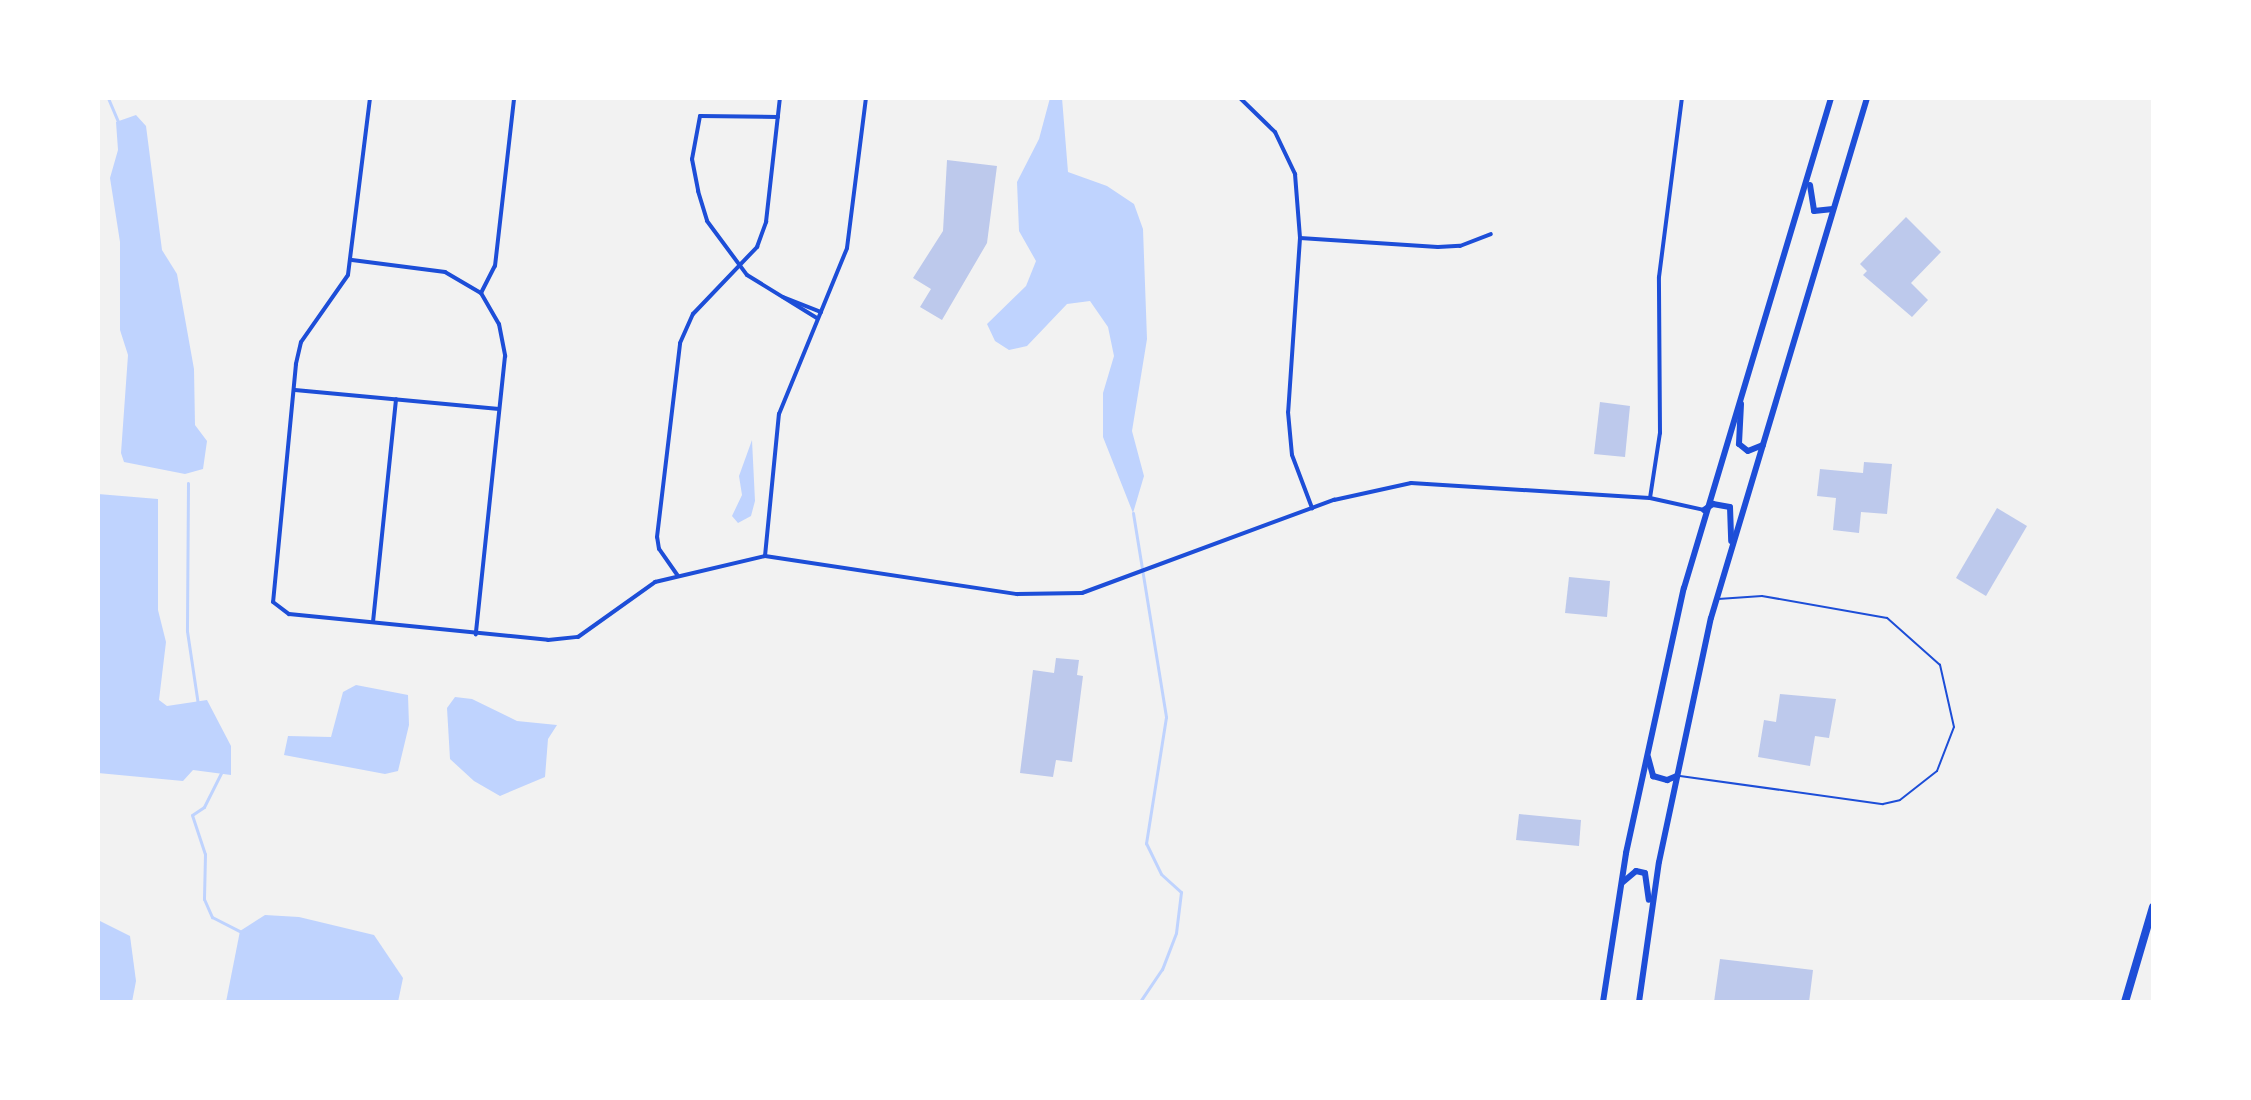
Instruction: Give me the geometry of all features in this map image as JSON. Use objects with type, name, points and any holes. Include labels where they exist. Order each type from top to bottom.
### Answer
[{"type":"highway","points":[[2125,1002],[2153,907]]},
{"type":"main road","points":[[1603,1002],[1620,884],[1647,749],[1704,510],[1831,98]]},
{"type":"main road","points":[[1639,1002],[1648,928],[1677,776],[1717,599],[1867,98]]},
{"type":"main road","points":[[1811,169],[1810,207],[1819,214],[1835,208]]},
{"type":"main road","points":[[1743,388],[1739,444],[1748,451],[1763,445]]},
{"type":"main road","points":[[1704,510],[1713,504],[1730,507],[1731,553]]},
{"type":"main road","points":[[1647,749],[1653,776],[1667,780],[1677,776]]},
{"type":"main road","points":[[1620,884],[1636,871],[1649,876],[1648,928]]},
{"type":"street","points":[[370,98],[348,275],[301,342],[273,602],[289,614],[476,634],[578,637],[629,596],[678,576],[765,556],[1032,596],[1082,593],[1131,578],[1312,508],[1373,488],[1423,482],[1650,498],[1704,510]]},
{"type":"street","points":[[481,293],[495,266],[514,98]]},
{"type":"street","points":[[678,576],[659,549],[657,537],[680,343],[693,314],[757,247],[766,222],[780,98]]},
{"type":"street","points":[[765,556],[779,414],[847,248],[854,215],[866,98]]},
{"type":"street","points":[[1240,98],[1289,153],[1299,196],[1300,238],[1288,412],[1292,455],[1312,508]]},
{"type":"street","points":[[1650,498],[1660,433],[1659,277],[1682,98]]},
{"type":"street","points":[[778,117],[700,116],[692,159],[698,191],[707,221],[747,275],[818,318]]},
{"type":"street","points":[[1300,238],[1438,247],[1491,234]]},
{"type":"street","points":[[352,260],[437,269],[481,293],[504,343],[476,634]]},
{"type":"street","points":[[780,297],[821,312]]},
{"type":"street","points":[[294,389],[499,409]]},
{"type":"street","points":[[373,622],[396,399]]},
{"type":"lane","points":[[1677,776],[1868,805],[1900,800],[1939,767],[1954,727],[1954,711],[1940,665],[1925,646],[1887,618],[1762,596],[1717,599]]},
{"type":"water","points":[[1050,98],[1062,98],[1068,172],[1107,186],[1134,204],[1143,229],[1147,339],[1132,431],[1144,476],[1133,513],[1103,437],[1103,393],[1114,356],[1108,327],[1090,301],[1067,304],[1027,346],[1009,350],[995,341],[987,324],[1026,286],[1036,261],[1019,231],[1017,182],[1039,139]]},
{"type":"water","points":[[136,115],[146,126],[162,250],[177,274],[194,369],[195,425],[207,441],[203,469],[185,474],[124,462],[121,453],[128,355],[120,330],[120,242],[110,178],[118,150],[116,122]]},
{"type":"water","points":[[752,440],[755,501],[751,516],[738,523],[732,516],[742,495],[739,476]]},
{"type":"water","points":[[98,494],[158,499],[158,610],[166,642],[159,700],[167,706],[207,700],[231,746],[231,775],[193,770],[183,781],[98,773]]},
{"type":"water","points":[[356,685],[408,695],[409,725],[398,771],[385,774],[284,755],[288,736],[331,737],[343,692]]},
{"type":"water","points":[[455,697],[472,699],[517,721],[557,725],[548,739],[545,777],[500,796],[474,781],[450,759],[447,708]]},
{"type":"water","points":[[265,915],[299,917],[374,935],[403,978],[398,1002],[226,1002],[240,931]]},
{"type":"water","points":[[98,920],[130,936],[136,981],[132,1002],[98,1001]]},
{"type":"building","points":[[947,160],[997,166],[987,243],[942,320],[920,307],[931,289],[913,278],[943,231]]},
{"type":"building","points":[[1906,217],[1941,252],[1911,283],[1928,300],[1912,317],[1863,275],[1867,271],[1860,264]]},
{"type":"building","points":[[1600,402],[1630,406],[1625,457],[1594,454]]},
{"type":"building","points":[[1864,462],[1892,464],[1887,514],[1861,512],[1859,533],[1833,530],[1836,498],[1817,496],[1820,469],[1863,473]]},
{"type":"building","points":[[1997,508],[2027,526],[1986,596],[1956,578]]},
{"type":"building","points":[[1569,577],[1610,581],[1607,617],[1565,613]]},
{"type":"building","points":[[1056,658],[1079,660],[1077,675],[1083,676],[1072,762],[1056,760],[1053,777],[1020,773],[1033,670],[1054,673]]},
{"type":"building","points":[[1780,694],[1836,699],[1829,738],[1815,736],[1810,766],[1758,757],[1764,720],[1776,722]]},
{"type":"building","points":[[1519,814],[1581,820],[1579,846],[1516,840]]},
{"type":"building","points":[[1720,959],[1813,970],[1809,1002],[1714,1002]]},
{"type":"waterway","points":[[108,98],[118,122]]},
{"type":"waterway","points":[[188,483],[187,631],[198,705]]},
{"type":"waterway","points":[[1133,513],[1166,717],[1146,843],[1161,874],[1181,892],[1176,933],[1162,969],[1140,1002]]},
{"type":"waterway","points":[[222,771],[204,807],[192,815],[205,854],[204,899],[212,917],[240,931]]}]
